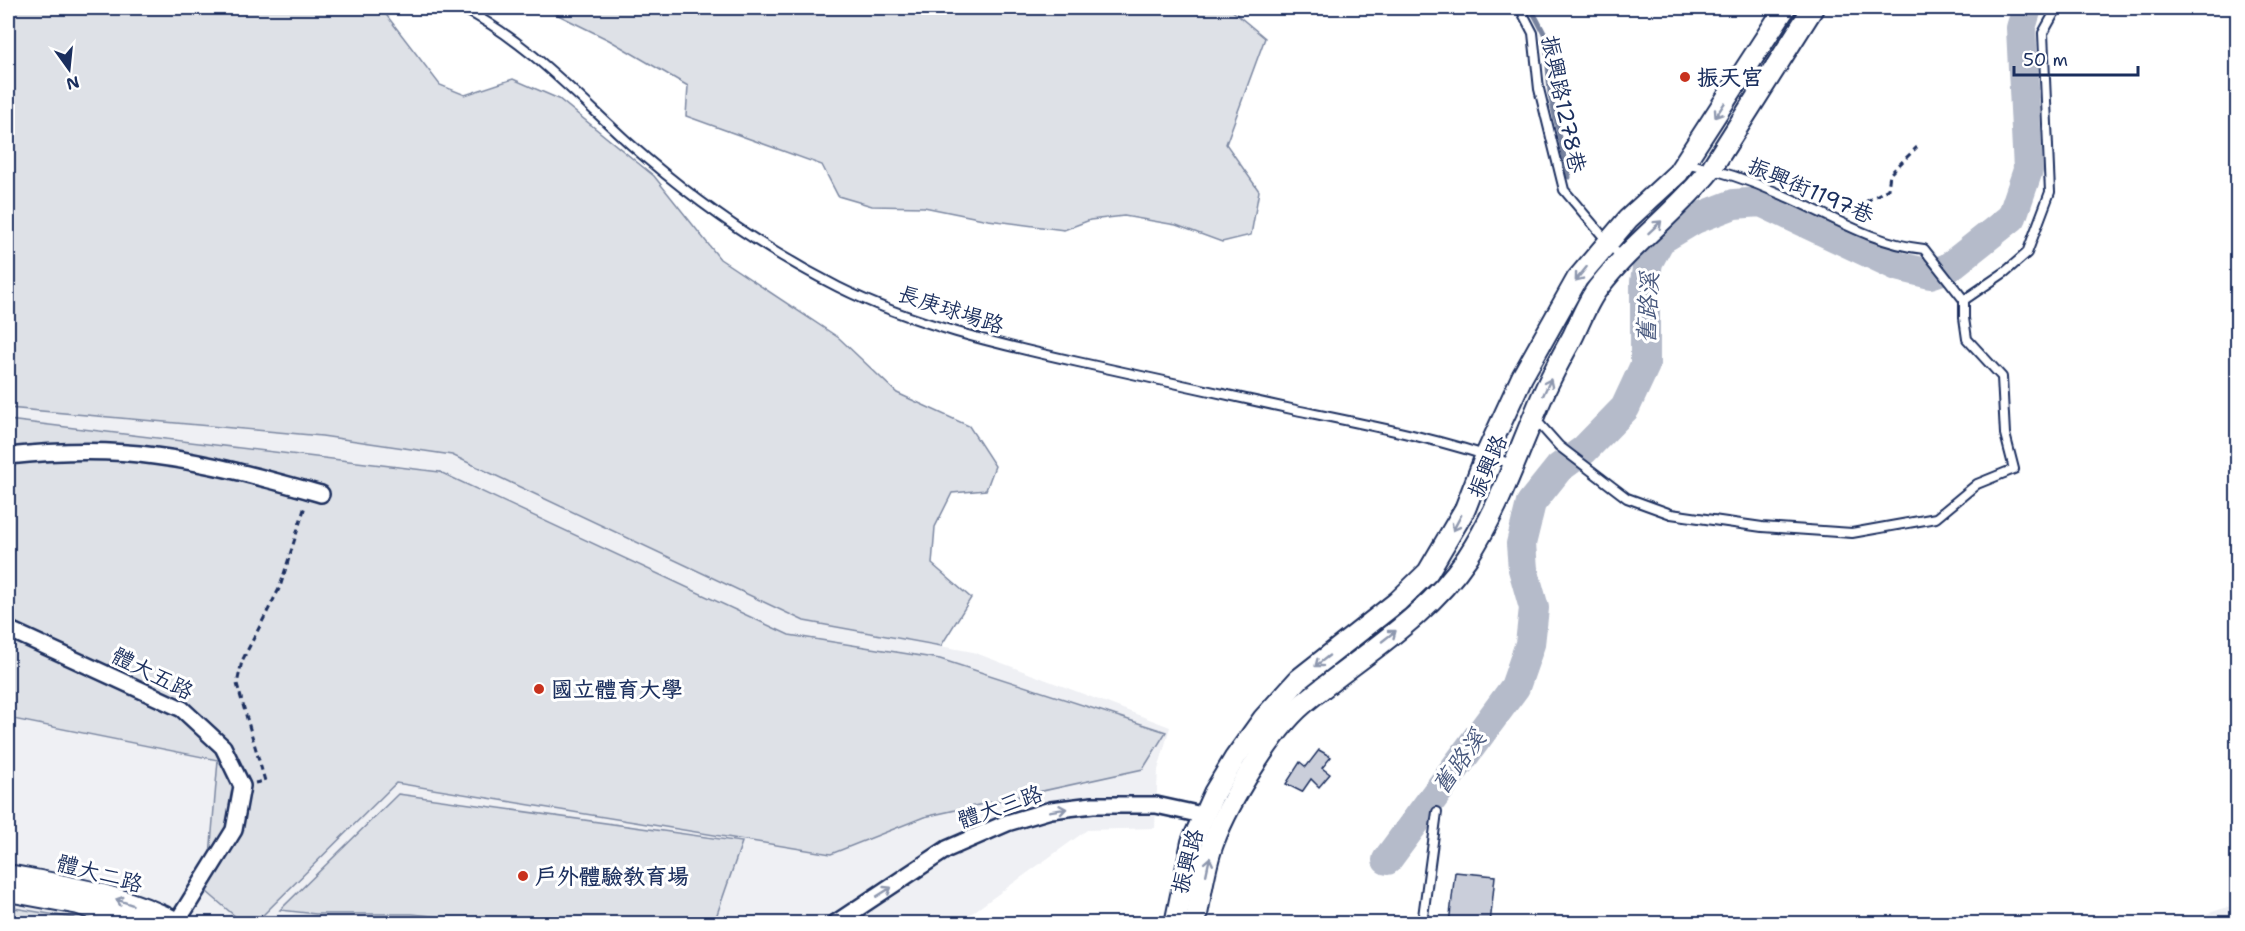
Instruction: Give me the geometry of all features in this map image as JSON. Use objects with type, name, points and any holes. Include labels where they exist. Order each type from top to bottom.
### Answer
[{"type":"street","name":"振興路","points":[[1174,924],[1192,842],[1214,793],[1249,739],[1263,719],[1299,679],[1397,602],[1428,572],[1465,509],[1486,455],[1522,377],[1577,279],[1628,219],[1678,173],[1785,8]]},
{"type":"street","name":"振興路","points":[[1195,924],[1213,843],[1233,800],[1255,765],[1276,734],[1300,706],[1417,614],[1444,587],[1466,559],[1492,515],[1546,387],[1598,289],[1648,232],[1692,193],[1711,169],[1813,8]]},
{"type":"street","points":[[8,456],[87,451],[153,455],[315,493]]},
{"type":"street","name":"體大五路","points":[[8,629],[182,709],[223,747],[242,786]]},
{"type":"street","points":[[178,923],[234,830],[242,786]]},
{"type":"street","name":"體大三路","points":[[834,924],[947,849],[1007,823],[1051,810],[1093,805],[1156,805],[1203,815]]},
{"type":"street","points":[[1203,815],[1222,822]]},
{"type":"street","name":"體大二路","points":[[8,875],[95,892],[178,923]]},
{"type":"street","name":"體大二路","points":[[8,891],[79,904],[136,924]]},
{"type":"lane","name":"長庚球場路","points":[[462,8],[480,17],[547,66],[631,144],[698,200],[761,243],[838,287],[908,316],[1004,345],[1415,435],[1514,465]]},
{"type":"lane","name":"振興路1278巷","points":[[1520,8],[1533,33],[1539,88],[1564,190],[1623,261]]},
{"type":"lane","points":[[1533,418],[1559,446],[1627,498],[1671,514],[1751,525],[1852,533],[1936,518],[1977,484],[2014,469],[2005,434],[2002,377],[1967,339],[1964,300],[2005,272],[2027,253],[2050,192],[2043,33],[2057,8]]},
{"type":"lane","name":"振興街1197巷","points":[[1685,163],[1711,169],[1777,192],[1870,236],[1909,248],[1924,249],[1964,300]]},
{"type":"lane","points":[[1422,924],[1437,812]]},
{"type":"path","points":[[1836,220],[1888,189],[1890,174],[1917,147]]},
{"type":"path","points":[[242,786],[265,781],[237,684],[242,661],[280,587],[315,493]]},
{"type":"shaded area","points":[[8,8],[381,8],[440,85],[465,95],[513,79],[559,99],[654,176],[720,259],[839,338],[897,393],[969,426],[995,466],[986,490],[952,493],[935,527],[932,564],[971,598],[941,646],[804,621],[452,455],[322,436],[8,408]]},
{"type":"shaded area","points":[[544,8],[1229,8],[1265,38],[1226,144],[1259,191],[1251,235],[1222,242],[1176,225],[1124,216],[1090,220],[1064,230],[988,220],[924,207],[872,206],[838,196],[822,165],[686,116],[688,86],[609,40]]},
{"type":"shaded area","name":"國立體育大學","points":[[8,408],[322,436],[452,455],[804,621],[973,652],[1170,727],[1158,770],[1155,828],[1087,830],[958,923],[8,924]]},
{"type":"shaded area","name":"國立體育大學","points":[[8,420],[440,472],[789,635],[940,659],[1166,732],[1143,769],[924,817],[831,854],[396,783],[255,923],[244,924],[207,892],[218,760],[8,718]]},
{"type":"shaded area","name":"戶外體驗教育場","points":[[398,794],[742,842],[714,923],[512,924],[412,914],[316,914],[280,910]]},
{"type":"shaded area","points":[[2237,904],[2237,923],[2178,923]]},
{"type":"shaded area","points":[[8,907],[74,918],[91,923],[8,923]]},
{"type":"building","points":[[1319,750],[1331,757],[1322,768],[1330,774],[1319,787],[1311,779],[1302,792],[1286,784],[1300,762],[1306,767]]},
{"type":"building","points":[[1455,872],[1495,876],[1490,924],[1449,924]]},
{"type":"waterway","points":[[1531,8],[1546,37],[1550,94],[1569,177]]},
{"type":"waterway","name":"舊路溪","points":[[1387,860],[1515,687],[1530,644],[1534,608],[1523,569],[1521,544],[1531,503],[1559,468],[1584,450],[1625,408],[1645,365],[1645,282],[1648,262],[1660,240],[1695,219],[1734,204],[1761,202],[1897,266],[1930,274],[1948,268],[2012,217],[2028,170],[2021,28],[2027,8]]},
{"type":"place","name":"振天宮","points":[[1685,77]]},
{"type":"place","name":"國立體育大學","points":[[539,689]]},
{"type":"place","name":"戶外體驗教育場","points":[[523,876]]}]
